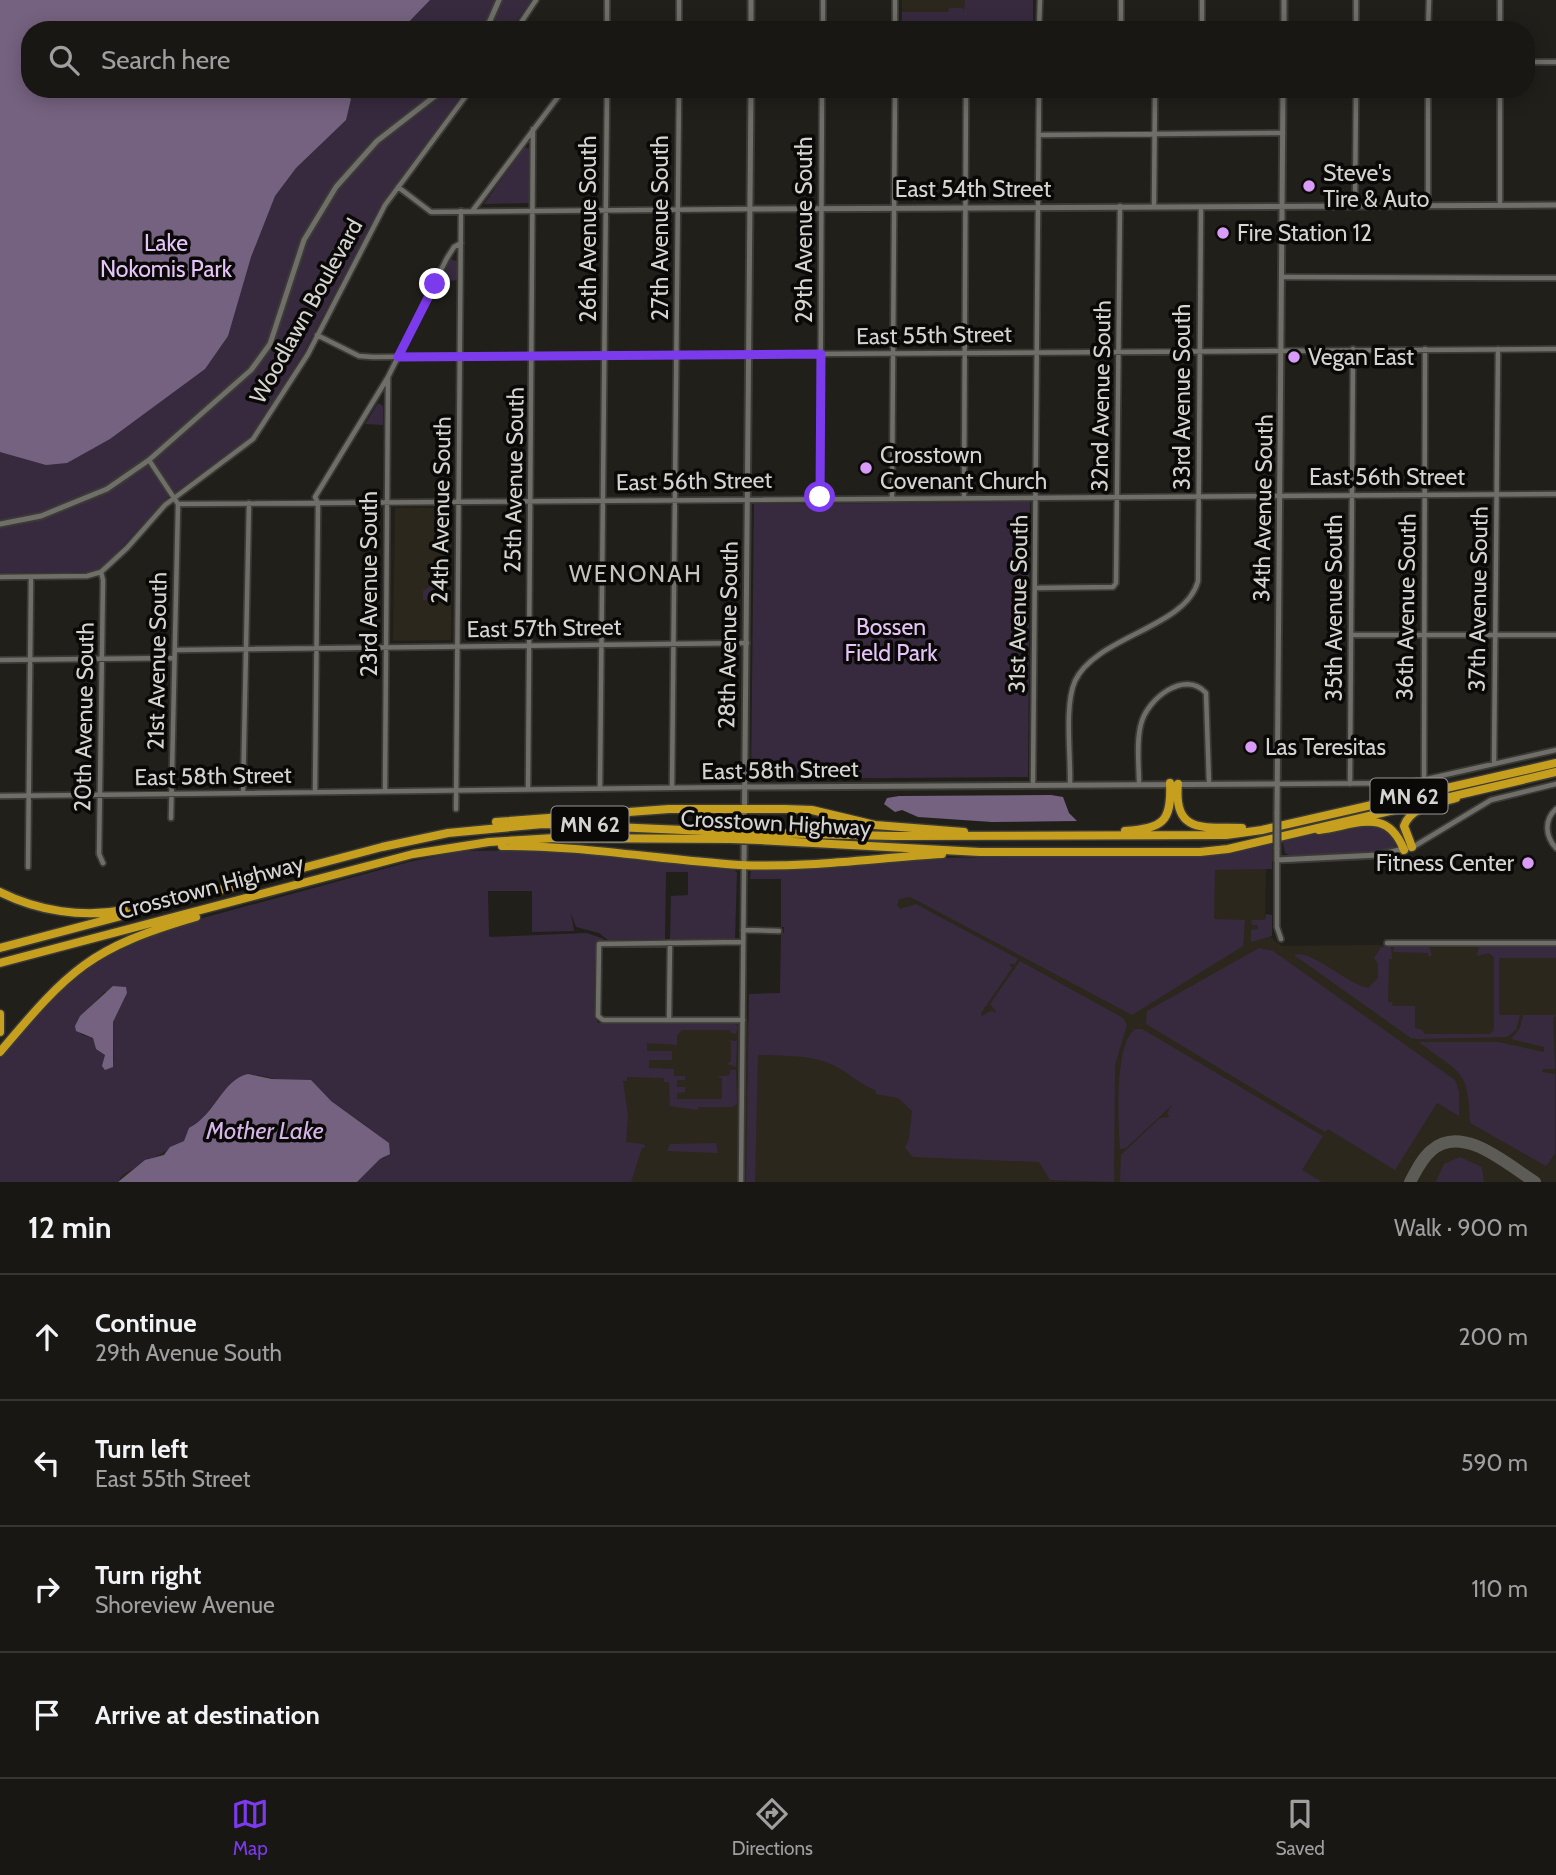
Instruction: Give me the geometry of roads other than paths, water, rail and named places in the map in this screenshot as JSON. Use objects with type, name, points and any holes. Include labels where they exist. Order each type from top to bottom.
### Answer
[{"type":"highway","name":"Crosstown Highway","points":[[0,948],[382,847],[448,833],[544,824],[759,836],[1181,836],[1262,830],[1556,763]]},
{"type":"highway","name":"Crosstown Highway","points":[[759,836],[980,852],[1200,852],[1228,849],[1302,829],[1556,772]]},
{"type":"highway","points":[[1408,848],[1404,826],[1414,811],[1521,778]]},
{"type":"highway","points":[[1174,784],[1178,811],[1193,825],[1262,830]]},
{"type":"highway","points":[[1066,836],[1149,829],[1163,822],[1170,811],[1174,784]]},
{"type":"highway","points":[[448,833],[495,822],[626,810],[744,809],[812,810],[875,825],[971,832],[987,836]]},
{"type":"highway","points":[[1302,829],[1384,823],[1395,830],[1408,848]]},
{"type":"highway","name":"Crosstown Highway","points":[[0,963],[413,854],[464,845],[555,838],[731,835]]},
{"type":"highway","points":[[464,845],[549,847],[630,857],[744,865],[807,864],[980,852]]},
{"type":"highway","points":[[0,892],[43,908],[86,914],[110,913],[176,902]]},
{"type":"highway","points":[[0,1052],[51,991],[96,954],[145,932],[247,898]]},
{"type":"highway","points":[[0,1014],[0,1032]]},
{"type":"street","points":[[489,21],[499,0]]},
{"type":"street","points":[[522,21],[536,0]]},
{"type":"street","points":[[607,0],[607,21]]},
{"type":"street","points":[[679,0],[679,21]]},
{"type":"street","points":[[751,0],[751,21]]},
{"type":"street","points":[[823,0],[823,21]]},
{"type":"street","points":[[895,0],[895,21]]},
{"type":"street","points":[[1039,21],[1040,0]]},
{"type":"street","points":[[1121,0],[1121,21]]},
{"type":"street","points":[[1202,0],[1202,21]]},
{"type":"street","points":[[1284,0],[1284,21]]},
{"type":"street","points":[[1356,0],[1356,21]]},
{"type":"street","points":[[1428,21],[1429,0]]},
{"type":"street","points":[[1500,0],[1500,21]]},
{"type":"street","points":[[1535,62],[1556,62]]},
{"type":"street","points":[[0,524],[63,509],[107,489],[149,460],[260,360],[275,332],[304,240],[327,200],[345,175],[377,141],[432,98]]},
{"type":"street","name":"Woodlawn Boulevard","points":[[101,572],[127,548],[154,515],[177,501],[253,439],[317,335],[374,223],[464,98]]},
{"type":"street","points":[[473,211],[558,98]]},
{"type":"street","name":"26th Avenue South","points":[[600,788],[607,98]]},
{"type":"street","name":"27th Avenue South","points":[[672,788],[679,98]]},
{"type":"street","name":"28th Avenue South","points":[[741,1182],[751,98]]},
{"type":"street","name":"29th Avenue South","points":[[820,497],[822,98]]},
{"type":"street","points":[[892,497],[895,98]]},
{"type":"street","points":[[964,497],[966,98]]},
{"type":"street","name":"31st Avenue South","points":[[1033,784],[1039,98]]},
{"type":"street","points":[[1154,205],[1155,98]]},
{"type":"street","name":"34th Avenue South","points":[[1281,939],[1277,927],[1277,813],[1283,98]]},
{"type":"street","points":[[1355,205],[1356,98]]},
{"type":"street","points":[[1427,205],[1428,98]]},
{"type":"street","points":[[1500,98],[1500,205]]},
{"type":"street","name":"25th Avenue South","points":[[528,789],[533,130]]},
{"type":"street","points":[[1039,135],[1283,133]]},
{"type":"street","name":"East 54th Street","points":[[398,187],[431,212],[1154,205],[1556,205]]},
{"type":"street","name":"33rd Avenue South","points":[[1070,784],[1071,698],[1077,678],[1093,660],[1186,601],[1197,588],[1201,205]]},
{"type":"street","name":"32nd Avenue South","points":[[1035,588],[1115,586],[1120,206]]},
{"type":"street","name":"24th Avenue South","points":[[456,809],[461,211]]},
{"type":"street","points":[[315,792],[316,494],[388,377],[447,258],[454,247],[461,243]]},
{"type":"street","points":[[1282,277],[1556,278]]},
{"type":"street","name":"East 55th Street","points":[[317,335],[359,356],[398,357],[1556,349]]},
{"type":"street","name":"35th Avenue South","points":[[1350,784],[1353,349]]},
{"type":"street","name":"36th Avenue South","points":[[1424,781],[1425,349]]},
{"type":"street","name":"37th Avenue South","points":[[1494,764],[1498,349]]},
{"type":"street","name":"23rd Avenue South","points":[[385,791],[388,377]]},
{"type":"street","points":[[149,460],[177,501]]},
{"type":"street","name":"East 56th Street","points":[[177,501],[318,503],[820,497],[1556,494]]},
{"type":"street","name":"21st Avenue South","points":[[171,818],[177,501]]},
{"type":"street","points":[[243,793],[248,503]]},
{"type":"street","points":[[0,577],[87,576],[101,572]]},
{"type":"street","name":"20th Avenue South","points":[[101,572],[99,854],[103,863]]},
{"type":"street","points":[[28,867],[31,577]]},
{"type":"street","points":[[1351,635],[1556,635]]},
{"type":"street","name":"East 57th Street","points":[[175,650],[747,643]]},
{"type":"street","points":[[0,660],[174,658]]},
{"type":"street","points":[[1139,784],[1141,723],[1156,699],[1177,685],[1190,683],[1206,693],[1209,783]]},
{"type":"street","name":"East 58th Street","points":[[0,796],[1033,784],[1350,784],[1424,781],[1556,750]]},
{"type":"street","points":[[1277,860],[1378,855],[1408,848],[1491,800],[1556,784]]},
{"type":"street","points":[[1556,808],[1548,824],[1548,838],[1556,848]]},
{"type":"street","points":[[743,930],[779,931]]},
{"type":"street","points":[[743,942],[599,944],[600,1019],[743,1020]]},
{"type":"street","points":[[669,1020],[670,943]]},
{"type":"street","points":[[1387,943],[1556,943]]},
{"type":"water","points":[[0,0],[430,0],[410,21],[21,21],[21,98],[351,99],[346,120],[296,168],[275,196],[251,257],[228,336],[205,369],[110,439],[67,463],[46,465],[0,452]]},
{"type":"water","points":[[899,796],[1063,797],[1069,813],[1077,821],[992,822],[918,817],[902,810],[895,812],[884,804],[887,798]]},
{"type":"water","points":[[113,986],[126,987],[127,993],[113,1022],[113,1067],[105,1070],[102,1066],[105,1055],[96,1049],[93,1038],[76,1031],[75,1026],[80,1016]]},
{"type":"water","name":"Mother Lake","points":[[248,1074],[272,1079],[311,1080],[331,1101],[389,1143],[390,1154],[380,1159],[357,1182],[118,1182],[145,1160],[164,1155],[170,1147],[184,1141],[189,1128],[206,1115],[225,1090],[239,1077]]},
{"type":"place","name":"Steve's Tire & Auto","points":[[1309,186]]},
{"type":"place","name":"Fire Station 12","points":[[1223,233]]},
{"type":"place","name":"Vegan East","points":[[1294,357]]},
{"type":"place","name":"Crosstown Covenant Church","points":[[866,468]]},
{"type":"place","name":"Las Teresitas","points":[[1251,747]]},
{"type":"place","name":"Fitness Center","points":[[1528,863]]},
{"type":"district","name":"WENONAH","points":[[636,573]]},
{"type":"park label","name":"Lake Nokomis Park","points":[[166,256]]},
{"type":"park label","name":"Bossen Field Park","points":[[891,640]]}]
